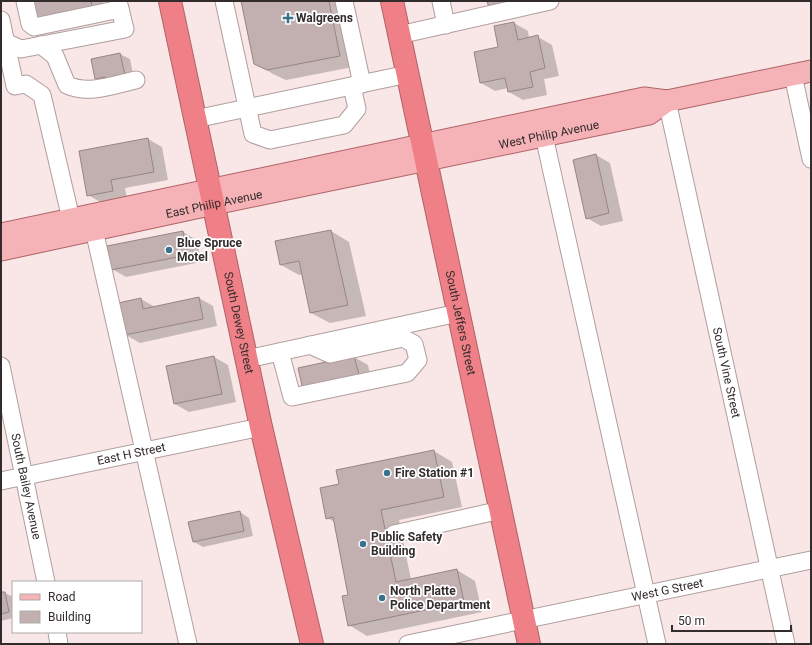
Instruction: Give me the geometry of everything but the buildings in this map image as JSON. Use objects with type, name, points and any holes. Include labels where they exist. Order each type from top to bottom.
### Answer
[{"type":"highway","name":"South Dewey Street","points":[[170,1],[261,427],[312,644]]},
{"type":"highway","name":"South Jeffers Street","points":[[392,1],[529,644]]},
{"type":"main road","name":"West Philip Avenue","points":[[425,152],[644,98],[667,101],[802,73]]},
{"type":"main road","name":"West Philip Avenue","points":[[425,152],[544,136],[649,114],[667,101]]},
{"type":"main road","name":"East Philip Avenue","points":[[1,234],[71,219],[212,196],[425,152]]},
{"type":"main road","name":"East Philip Avenue","points":[[1,250],[94,230],[212,196]]},
{"type":"street","points":[[3,43],[20,49],[125,29],[119,5],[34,27],[30,24],[25,1]]},
{"type":"street","points":[[224,1],[253,134],[270,140],[344,124],[357,109],[357,85],[344,1]]},
{"type":"street","points":[[441,1],[446,24]]},
{"type":"street","points":[[399,35],[550,1]]},
{"type":"street","points":[[1,20],[3,43],[15,86],[26,84],[42,95],[71,219]]},
{"type":"street","points":[[41,45],[55,56],[66,85],[77,89],[91,90],[136,80]]},
{"type":"street","points":[[802,73],[811,159]]},
{"type":"street","points":[[195,119],[408,74]]},
{"type":"street","name":"South Vine Street","points":[[667,101],[786,644]]},
{"type":"street","points":[[544,136],[657,644]]},
{"type":"street","points":[[94,230],[188,644]]},
{"type":"street","points":[[247,359],[458,313]]},
{"type":"street","points":[[280,352],[292,397],[407,373],[418,360],[414,344],[403,338],[330,354],[310,345]]},
{"type":"street","name":"South Bailey Avenue","points":[[1,366],[46,581]]},
{"type":"street","name":"East H Street","points":[[1,482],[261,427]]},
{"type":"street","points":[[394,534],[501,510]]},
{"type":"street","name":"West G Street","points":[[409,644],[811,560]]},
{"type":"street","points":[[57,633],[59,644]]},
{"type":"place","name":"Walgreens","points":[[288,18]]},
{"type":"place","name":"Blue Spruce Motel","points":[[169,250]]},
{"type":"place","name":"Fire Station #1","points":[[387,473]]},
{"type":"place","name":"Public Safety Building","points":[[363,544]]},
{"type":"place","name":"North Platte Police Department","points":[[382,598]]}]
